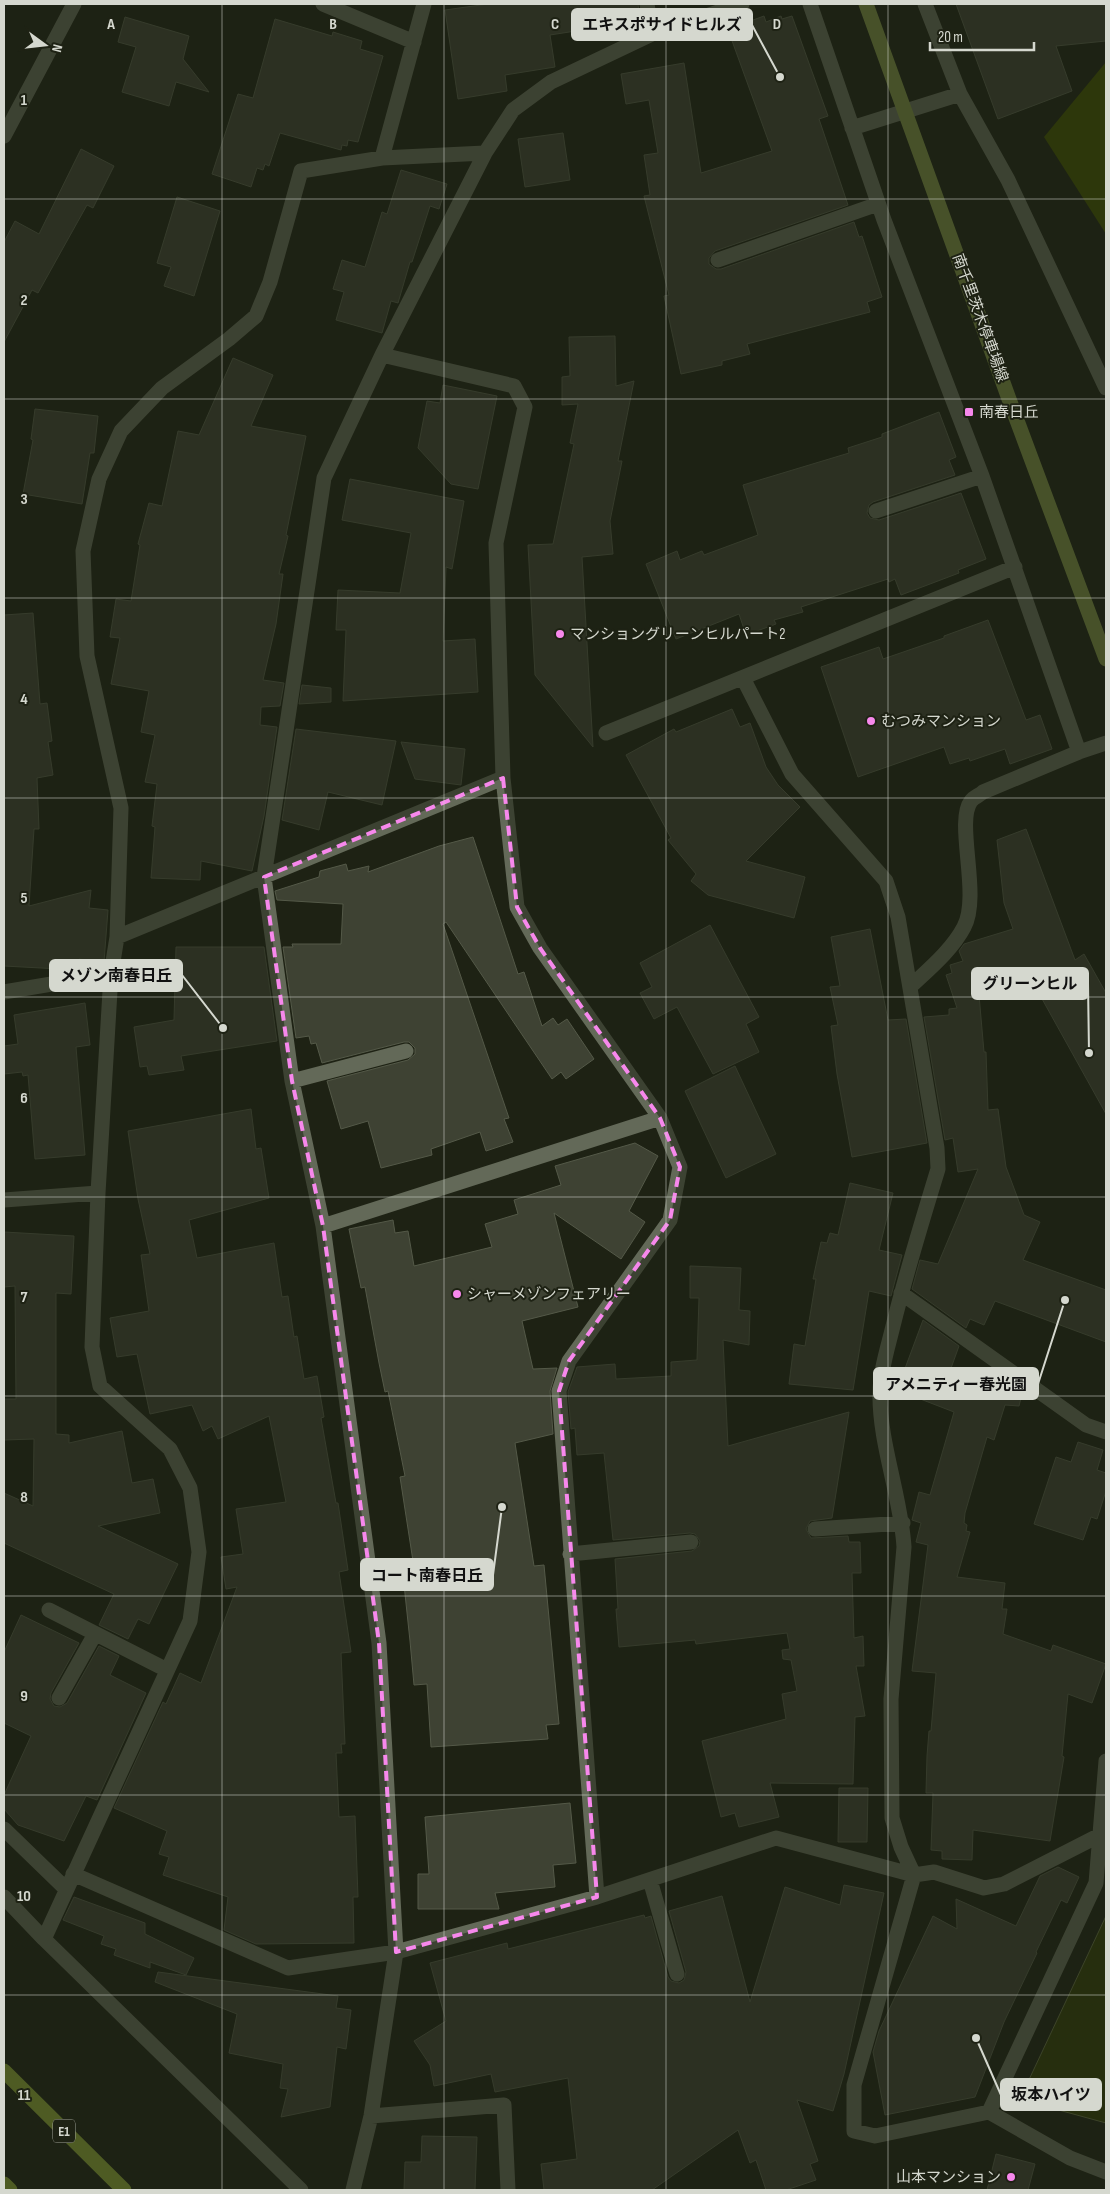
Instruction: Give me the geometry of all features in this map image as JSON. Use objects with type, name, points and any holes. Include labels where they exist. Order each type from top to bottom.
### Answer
[{"type":"highway","name":"E1","points":[[4,2071],[124,2190]]},
{"type":"highway","points":[[4,2184],[10,2190]]},
{"type":"main road","name":"南千里茨木停車場線","points":[[866,4],[1106,659]]},
{"type":"street","points":[[4,136],[74,4]]},
{"type":"street","points":[[323,4],[414,42]]},
{"type":"street","points":[[382,158],[424,4]]},
{"type":"street","points":[[648,4],[652,34]]},
{"type":"street","points":[[353,2190],[370,2116],[396,1952],[379,1643],[323,1226],[292,1081],[264,877],[324,478],[382,356],[484,153],[513,110],[551,82],[652,34],[742,4]]},
{"type":"street","points":[[810,4],[878,204],[982,476],[1079,752]]},
{"type":"street","points":[[925,4],[960,94],[1008,180],[1106,388]]},
{"type":"street","points":[[852,128],[960,94]]},
{"type":"street","points":[[44,1939],[190,1621],[199,1552],[190,1488],[170,1449],[100,1386],[92,1347],[98,1193],[111,974],[117,937],[121,808],[88,656],[83,551],[99,479],[121,431],[162,388],[229,339],[256,316],[270,282],[301,171],[382,158],[484,153]]},
{"type":"street","points":[[718,260],[878,204]]},
{"type":"street","points":[[382,356],[514,386],[525,407],[496,543],[503,778],[517,907],[540,948],[660,1118],[680,1166],[670,1220],[569,1361],[559,1391],[597,1897]]},
{"type":"street","points":[[876,512],[982,476]]},
{"type":"street","points":[[606,733],[1014,567]]},
{"type":"street","points":[[742,678],[792,774],[886,881],[898,917],[937,1148],[938,1169],[901,1293],[887,1349],[880,1393],[884,1430],[903,1523],[904,1547],[891,1700],[892,1818],[900,1847],[914,1876],[854,2085],[854,2131],[875,2136],[989,2112],[1070,2158],[1106,2172]]},
{"type":"street","points":[[910,987],[945,953],[965,926],[971,901],[966,814],[971,801],[984,792],[1079,752],[1106,743]]},
{"type":"street","points":[[117,937],[503,778]]},
{"type":"street","points":[[4,992],[111,974]]},
{"type":"street","points":[[292,1081],[406,1051]]},
{"type":"street","points":[[323,1226],[660,1118]]},
{"type":"street","points":[[4,1200],[98,1193]]},
{"type":"street","points":[[901,1293],[1086,1425],[1106,1432]]},
{"type":"street","points":[[814,1529],[903,1523]]},
{"type":"street","points":[[570,1554],[691,1542]]},
{"type":"street","points":[[49,1610],[167,1670]]},
{"type":"street","points":[[59,1698],[95,1634]]},
{"type":"street","points":[[989,2112],[1096,1883],[1106,1762]]},
{"type":"street","points":[[4,1829],[66,1889]]},
{"type":"street","points":[[73,1874],[288,1968],[396,1952],[597,1897],[776,1838],[914,1876],[934,1872],[984,1888],[1004,1884],[1100,1835]]},
{"type":"street","points":[[650,1880],[677,1974]]},
{"type":"street","points":[[4,1897],[44,1939],[301,2190]]},
{"type":"street","points":[[370,2116],[504,2105],[508,2190]]},
{"type":"highlighted area","points":[[503,778],[517,907],[540,948],[660,1118],[680,1167],[670,1220],[569,1361],[559,1391],[597,1897],[396,1952],[379,1643],[323,1226],[292,1081],[264,877]]},
{"type":"shaded area","points":[[1106,62],[1106,234],[1044,137]]},
{"type":"shaded area","points":[[1106,1916],[1106,2123],[1044,2106],[1026,2086]]},
{"type":"building","points":[[488,4],[638,4],[640,21],[550,35],[555,67],[505,75],[507,91],[458,99],[445,10]]},
{"type":"building","points":[[956,4],[1106,4],[1106,41],[1056,46],[1072,91],[998,119]]},
{"type":"building","points":[[764,16],[766,22],[781,16],[782,19],[792,16],[828,116],[819,119],[848,205],[715,251],[709,258],[709,264],[716,269],[721,269],[854,222],[859,237],[862,236],[882,297],[867,302],[870,312],[747,344],[750,354],[722,361],[722,365],[681,374],[664,296],[669,295],[644,196],[650,195],[644,155],[658,153],[649,100],[626,104],[621,74],[684,63],[701,173],[772,151],[731,38],[737,35],[734,27]]},
{"type":"building","points":[[125,17],[189,36],[183,59],[209,92],[176,82],[169,106],[122,92],[136,47],[118,42]]},
{"type":"building","points":[[275,19],[332,36],[333,32],[362,41],[360,49],[383,56],[358,142],[348,140],[347,146],[342,145],[341,150],[280,133],[269,166],[265,164],[263,170],[257,168],[251,187],[212,174],[238,94],[253,98]]},
{"type":"building","points":[[563,133],[570,180],[525,187],[518,139]]},
{"type":"building","points":[[81,149],[114,166],[93,208],[87,205],[38,293],[32,290],[4,342],[4,242],[15,221],[39,234]]},
{"type":"building","points":[[401,170],[447,184],[439,209],[430,206],[398,303],[391,301],[382,333],[336,320],[344,292],[333,289],[342,260],[365,267],[382,212],[387,214]]},
{"type":"building","points":[[177,197],[220,211],[194,296],[164,286],[171,267],[157,263]]},
{"type":"building","points":[[615,336],[616,386],[634,381],[618,461],[622,461],[610,521],[613,554],[582,557],[593,747],[535,675],[528,545],[553,544],[574,444],[570,443],[578,404],[562,405],[562,377],[570,376],[569,337]]},
{"type":"building","points":[[233,358],[273,375],[251,426],[306,436],[286,535],[288,536],[279,574],[283,574],[276,624],[263,680],[284,683],[280,706],[261,707],[260,725],[277,727],[264,816],[252,871],[201,861],[200,880],[151,878],[155,827],[152,826],[157,784],[145,782],[155,735],[141,732],[149,691],[111,684],[120,638],[110,637],[116,599],[131,601],[140,545],[138,544],[149,503],[162,506],[178,431],[199,435]]},
{"type":"building","points":[[443,385],[497,396],[478,489],[451,484],[418,448],[427,401],[440,403]]},
{"type":"building","points":[[35,409],[98,416],[94,453],[90,453],[82,504],[23,494],[33,440],[31,439]]},
{"type":"building","points":[[939,412],[956,457],[949,460],[955,475],[873,502],[869,505],[867,513],[870,518],[879,520],[961,493],[986,559],[958,570],[959,573],[901,595],[895,579],[889,582],[888,579],[801,607],[803,612],[774,620],[776,624],[746,635],[739,614],[676,639],[646,564],[677,551],[680,560],[702,551],[704,555],[758,535],[743,485],[849,453],[848,448],[882,437],[882,434]]},
{"type":"building","points":[[350,479],[464,501],[452,569],[446,567],[443,641],[475,639],[478,692],[343,701],[346,630],[336,630],[338,590],[400,593],[411,533],[342,520]]},
{"type":"building","points":[[33,613],[40,704],[47,703],[52,741],[48,742],[53,775],[37,778],[39,829],[34,829],[29,906],[91,890],[89,908],[108,910],[104,962],[79,959],[81,970],[4,966],[4,615]]},
{"type":"building","points":[[988,620],[1026,720],[1040,715],[1052,749],[1010,764],[1005,749],[970,761],[969,758],[950,764],[944,747],[858,777],[821,667],[879,647],[883,659],[944,638],[944,636]]},
{"type":"building","points":[[302,685],[331,688],[331,702],[299,704]]},
{"type":"building","points":[[732,709],[740,727],[750,723],[766,767],[778,785],[800,807],[746,861],[805,877],[794,918],[708,895],[691,881],[696,874],[668,840],[671,838],[626,755],[674,729],[676,732]]},
{"type":"building","points":[[296,729],[396,741],[382,805],[328,792],[319,830],[282,820]]},
{"type":"building","points":[[401,742],[465,749],[461,785],[415,779]]},
{"type":"building","points":[[1026,829],[1075,960],[1084,954],[1106,993],[1106,1114],[1031,979],[979,995],[984,1052],[986,1052],[988,1110],[998,1109],[1006,1167],[1024,1215],[1040,1222],[1023,1260],[1106,1290],[1106,1342],[995,1301],[984,1325],[970,1319],[966,1328],[912,1289],[920,1260],[938,1264],[978,1169],[958,1172],[953,1138],[945,1140],[924,1017],[949,1015],[949,1009],[957,1008],[946,975],[952,973],[950,965],[963,961],[959,951],[964,944],[1013,929],[1004,903],[997,840]]},
{"type":"building","points":[[473,837],[518,974],[524,972],[542,1026],[553,1018],[558,1025],[567,1019],[594,1059],[566,1079],[561,1072],[552,1079],[446,922],[443,924],[509,1118],[504,1119],[513,1142],[486,1151],[480,1132],[431,1149],[432,1155],[381,1168],[368,1121],[341,1129],[327,1081],[408,1060],[415,1054],[415,1048],[409,1042],[404,1042],[322,1063],[316,1043],[311,1044],[309,1036],[296,1038],[283,947],[293,947],[292,944],[341,944],[343,904],[277,900],[275,891],[319,877],[320,871],[346,864],[348,871],[369,866],[368,872],[439,846]]},
{"type":"building","points":[[710,925],[759,1017],[746,1024],[759,1052],[713,1074],[677,1007],[654,1019],[640,993],[652,987],[640,963]]},
{"type":"building","points":[[870,929],[888,1020],[906,1019],[927,1143],[852,1157],[837,1074],[831,1026],[838,1025],[830,987],[840,986],[831,937]]},
{"type":"building","points":[[176,947],[264,947],[277,1041],[181,1056],[184,1070],[149,1075],[147,1066],[140,1067],[134,1027],[174,1020]]},
{"type":"building","points":[[85,1003],[90,1045],[76,1047],[85,1155],[35,1159],[28,1075],[23,1076],[22,1072],[4,1074],[4,1046],[18,1044],[14,1015]]},
{"type":"building","points":[[735,1066],[776,1154],[726,1178],[685,1091]]},
{"type":"building","points":[[251,1109],[256,1149],[261,1148],[269,1198],[189,1220],[197,1258],[274,1243],[282,1297],[288,1296],[294,1337],[297,1336],[304,1379],[317,1376],[324,1417],[321,1418],[336,1503],[338,1503],[348,1570],[339,1572],[351,1652],[341,1653],[345,1744],[341,1744],[342,1753],[336,1753],[339,1817],[355,1816],[358,1897],[353,1897],[354,1943],[256,1944],[224,1930],[228,1897],[163,1875],[169,1857],[159,1854],[167,1831],[114,1808],[163,1702],[166,1704],[180,1673],[201,1683],[237,1587],[226,1589],[221,1557],[243,1554],[236,1509],[286,1502],[269,1416],[218,1439],[212,1426],[203,1431],[192,1405],[150,1414],[137,1354],[117,1357],[110,1318],[149,1311],[141,1255],[150,1254],[138,1199],[128,1131]]},
{"type":"building","points":[[635,1143],[658,1156],[629,1211],[645,1222],[621,1259],[554,1213],[578,1307],[522,1321],[533,1369],[557,1368],[550,1391],[553,1434],[515,1443],[534,1566],[544,1565],[559,1724],[546,1725],[548,1739],[431,1747],[427,1684],[414,1685],[403,1575],[415,1574],[400,1477],[405,1476],[388,1391],[385,1392],[365,1287],[361,1288],[349,1229],[393,1220],[395,1233],[408,1231],[414,1266],[492,1247],[485,1224],[518,1214],[514,1200],[561,1185],[555,1166]]},
{"type":"building","points":[[850,1183],[893,1193],[879,1250],[902,1255],[891,1296],[869,1291],[853,1390],[789,1384],[794,1344],[805,1346],[816,1279],[813,1279],[821,1242],[827,1243],[830,1233],[838,1235]]},
{"type":"building","points":[[4,1232],[74,1236],[71,1294],[56,1293],[56,1434],[69,1435],[69,1443],[122,1431],[132,1483],[153,1479],[160,1513],[98,1526],[178,1564],[149,1624],[138,1619],[128,1639],[99,1625],[114,1594],[4,1543],[4,1493],[33,1506],[34,1439],[4,1440],[4,1399],[16,1399],[15,1286],[4,1287]]},
{"type":"building","points":[[690,1266],[741,1268],[739,1310],[750,1311],[749,1345],[723,1340],[728,1446],[849,1412],[832,1518],[810,1521],[806,1529],[811,1538],[848,1536],[849,1542],[860,1542],[861,1573],[852,1573],[854,1638],[863,1636],[864,1666],[856,1666],[865,1716],[855,1717],[853,1784],[770,1783],[779,1817],[739,1827],[735,1813],[721,1817],[702,1741],[786,1719],[782,1694],[797,1691],[791,1660],[783,1659],[782,1650],[790,1649],[787,1633],[696,1644],[695,1640],[619,1647],[615,1559],[692,1551],[699,1546],[700,1541],[695,1534],[690,1533],[613,1540],[604,1453],[577,1455],[575,1428],[571,1429],[568,1392],[577,1367],[615,1364],[616,1379],[671,1376],[671,1362],[697,1360],[699,1298],[690,1298]]},
{"type":"building","points":[[923,1320],[959,1346],[950,1371],[1022,1394],[1019,1406],[1005,1405],[994,1440],[987,1437],[965,1513],[964,1523],[967,1525],[966,1531],[970,1532],[957,1577],[1005,1583],[1002,1609],[1007,1609],[1003,1634],[1051,1651],[1053,1645],[1106,1664],[1092,1703],[1068,1694],[1062,1756],[1064,1757],[1050,1841],[973,1830],[972,1860],[942,1859],[942,1851],[931,1850],[933,1793],[926,1793],[927,1756],[936,1673],[912,1671],[928,1545],[916,1542],[921,1523],[912,1520],[919,1492],[930,1495],[954,1412],[897,1390]]},
{"type":"building","points":[[1078,1442],[1103,1450],[1097,1470],[1106,1473],[1106,1491],[1097,1519],[1091,1517],[1083,1540],[1034,1524],[1056,1457],[1071,1462]]},
{"type":"building","points":[[21,1615],[79,1643],[51,1693],[50,1699],[54,1706],[60,1707],[67,1703],[99,1646],[119,1656],[110,1675],[146,1693],[97,1800],[86,1796],[64,1841],[18,1825],[4,1809],[4,1795],[31,1736],[4,1723],[4,1652]]},
{"type":"building","points":[[839,1788],[868,1788],[867,1842],[838,1842]]},
{"type":"building","points":[[570,1803],[576,1863],[553,1865],[555,1887],[495,1893],[499,1909],[418,1909],[418,1874],[429,1874],[425,1817]]},
{"type":"building","points":[[1058,1867],[1079,1877],[1067,1903],[1061,1900],[1036,1952],[1004,2022],[975,2097],[885,2115],[873,2052],[879,2031],[933,1916],[957,1929],[956,1899],[1016,1926],[1040,1876]]},
{"type":"building","points":[[844,1885],[884,1893],[844,2074],[833,2111],[797,2100],[818,2161],[810,2164],[816,2180],[786,2190],[766,2190],[756,2160],[750,2163],[738,2130],[652,2190],[544,2190],[541,2164],[577,2159],[568,2078],[495,2092],[491,2074],[434,2086],[430,2065],[414,2041],[446,2021],[430,1963],[507,1943],[508,1949],[644,1915],[645,1918],[651,1916],[668,1977],[671,1981],[679,1983],[684,1980],[686,1972],[669,1911],[722,1896],[750,2002],[785,1887],[840,1905]]},
{"type":"building","points":[[74,1897],[145,1923],[145,1934],[194,1958],[186,1975],[150,1962],[150,1968],[114,1955],[116,1949],[101,1944],[104,1936],[63,1920]]},
{"type":"building","points":[[158,1972],[338,1996],[336,2008],[351,2010],[346,2049],[337,2047],[330,2107],[281,2117],[288,2089],[280,2088],[283,2064],[229,2053],[237,2014],[155,1982]]},
{"type":"building","points":[[422,2136],[477,2137],[475,2190],[404,2190],[405,2162],[421,2162]]},
{"type":"building","name":"山本マンション","points":[[996,2154],[1035,2164],[1028,2190],[987,2190]]},
{"type":"place","name":"エキスポサイドヒルズ","points":[[780,77]]},
{"type":"place","name":"南春日丘","points":[[969,412]]},
{"type":"place","name":"マンショングリーンヒルパート2","points":[[560,634]]},
{"type":"place","name":"むつみマンション","points":[[871,721]]},
{"type":"place","name":"メゾン南春日丘","points":[[223,1028]]},
{"type":"place","name":"グリーンヒル","points":[[1089,1053]]},
{"type":"place","name":"シャーメゾンフェアリー","points":[[457,1294]]},
{"type":"place","name":"アメニティー春光園","points":[[1065,1300]]},
{"type":"place","name":"コート南春日丘","points":[[502,1507]]},
{"type":"place","name":"坂本ハイツ","points":[[976,2038]]},
{"type":"place","name":"山本マンション","points":[[1011,2177]]}]
